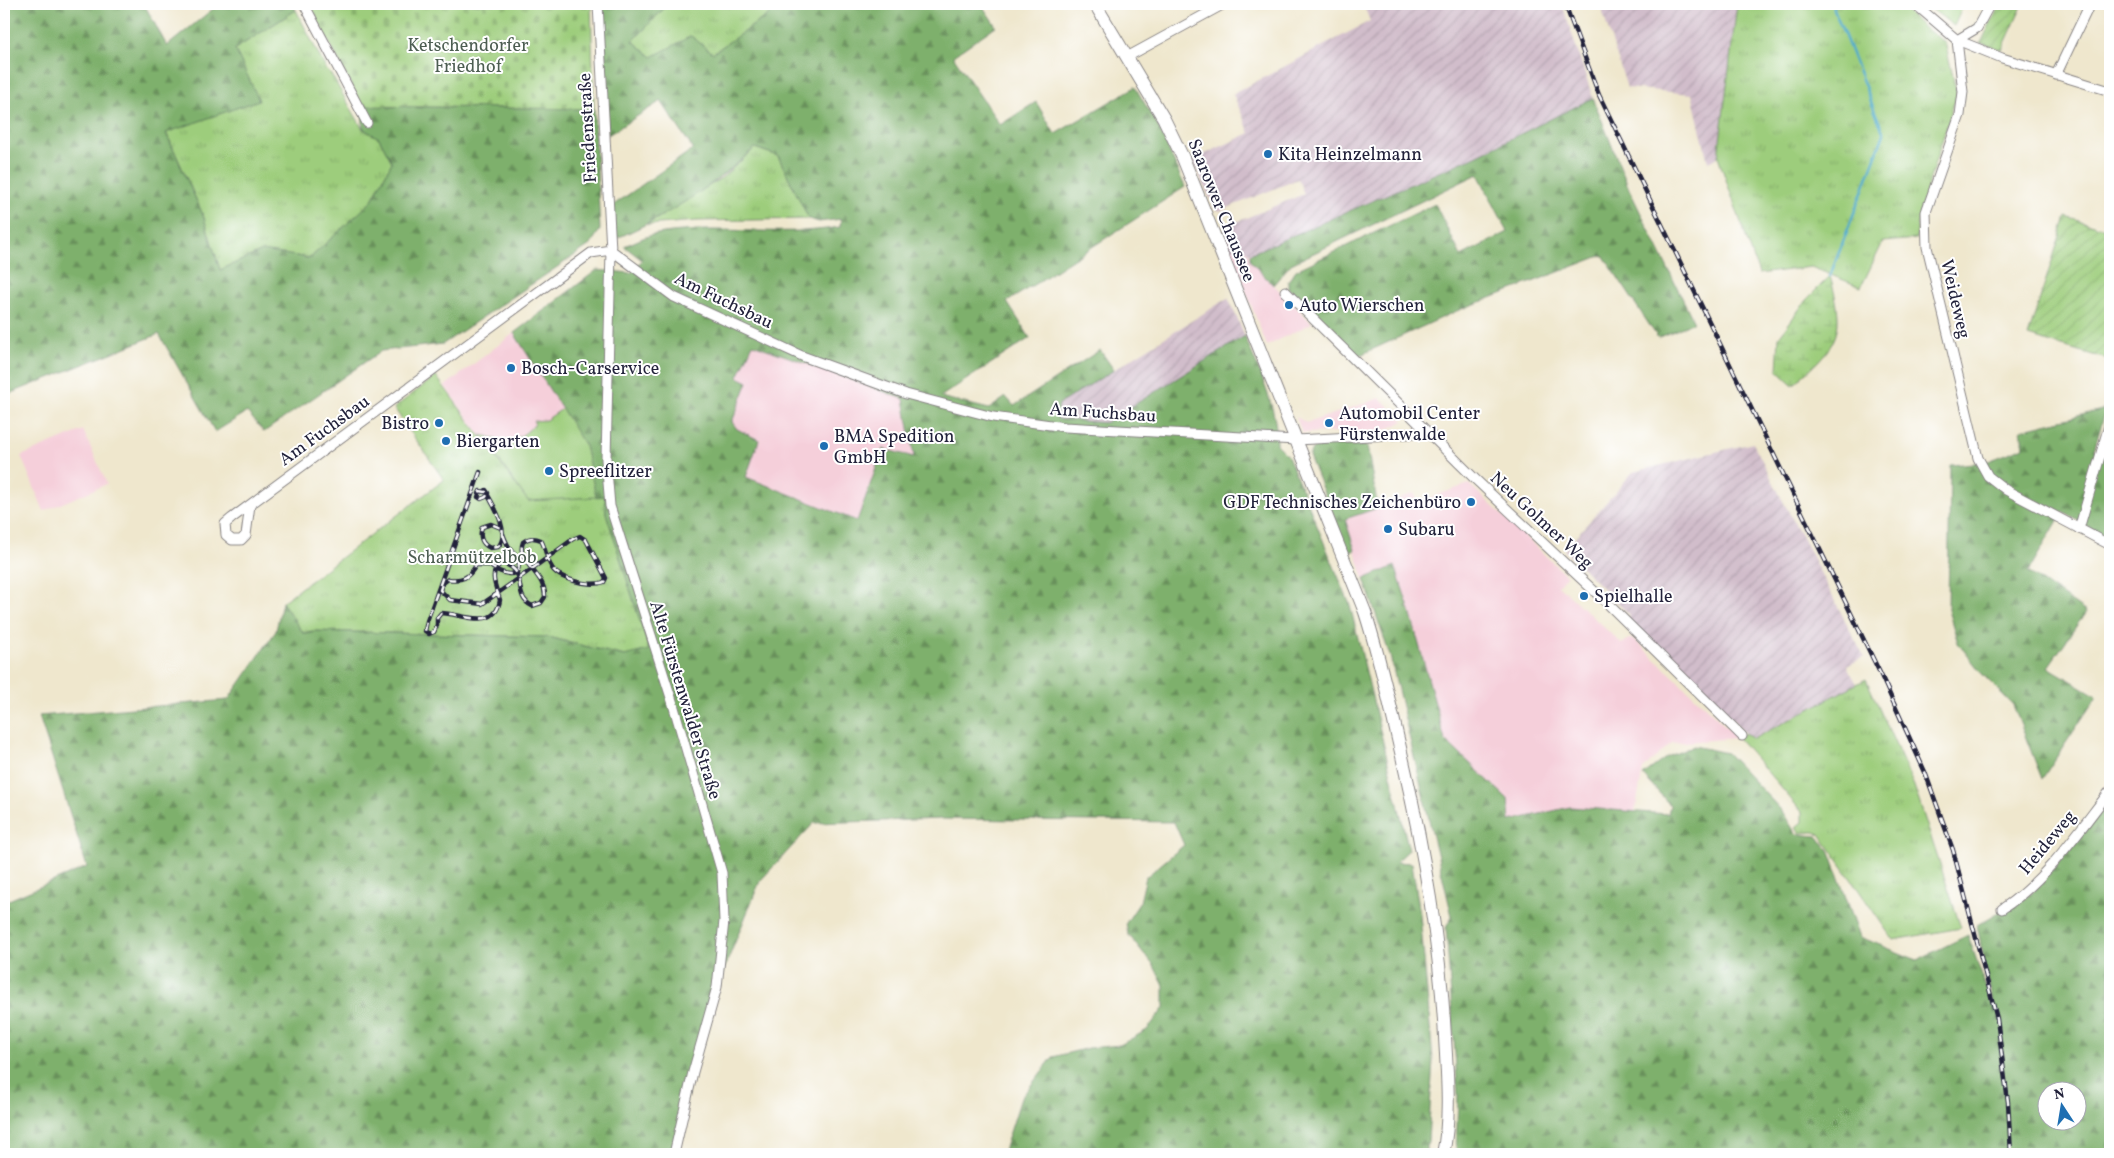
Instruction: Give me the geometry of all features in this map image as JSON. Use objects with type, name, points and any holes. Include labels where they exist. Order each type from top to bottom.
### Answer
[{"type":"main road","name":"Saarower Chaussee","points":[[1095,4],[1183,158],[1371,629],[1424,853],[1443,991],[1447,1094],[1447,1128],[1443,1154]]},
{"type":"street","points":[[304,4],[367,123]]},
{"type":"street","name":"Friedenstraße","points":[[598,4],[611,250]]},
{"type":"street","points":[[1127,57],[1224,4]]},
{"type":"street","points":[[1915,4],[1957,40],[2056,75],[2110,90]]},
{"type":"street","points":[[1957,40],[1978,28],[1990,4]]},
{"type":"street","points":[[2056,75],[2090,4]]},
{"type":"street","name":"Weideweg","points":[[1957,40],[1962,92],[1960,115],[1926,212],[1927,247],[1978,458],[1988,476],[2006,490],[2110,545]]},
{"type":"street","name":"Am Fuchsbau","points":[[250,505],[246,535],[241,540],[232,540],[226,535],[225,524],[250,505],[591,253],[611,250],[674,297],[802,356],[906,394],[993,417],[1064,428],[1263,436],[1296,440]]},
{"type":"street","name":"Alte Fürstenwalder Straße","points":[[611,250],[606,459],[610,506],[673,704],[722,873],[724,921],[717,987],[693,1072],[674,1154]]},
{"type":"street","name":"Neu Golmer Weg","points":[[1285,291],[1427,433],[1609,605],[1742,736]]},
{"type":"street","points":[[2079,529],[2110,422]]},
{"type":"street","points":[[1296,440],[1427,433]]},
{"type":"street","name":"Heideweg","points":[[2002,909],[2024,894],[2076,834],[2110,790]]},
{"type":"shaded area","points":[[1363,4],[1562,4],[1593,98],[1476,156],[1250,254],[1241,247],[1230,250],[1224,227],[1304,194],[1298,179],[1220,211],[1215,209],[1192,160],[1250,133],[1233,94],[1370,21]]},
{"type":"shaded area","points":[[1600,4],[1737,4],[1718,157],[1708,162],[1692,94],[1627,88]]},
{"type":"shaded area","points":[[1241,247],[1249,254],[1250,261],[1312,323],[1267,346],[1230,250]]},
{"type":"shaded area","points":[[1228,298],[1245,336],[1105,423],[1057,419],[1059,404]]},
{"type":"shaded area","points":[[514,333],[585,446],[528,501],[445,386]]},
{"type":"shaded area","points":[[753,344],[904,399],[915,457],[883,449],[857,521],[746,477],[759,440],[737,429],[732,422],[748,382],[738,378]]},
{"type":"shaded area","name":"Automobil Center Fürstenwalde","points":[[1380,398],[1404,421],[1383,431],[1302,433],[1296,417],[1307,423]]},
{"type":"shaded area","points":[[83,430],[107,484],[44,511],[21,456]]},
{"type":"shaded area","points":[[1753,443],[1864,657],[1847,666],[1857,684],[1752,739],[1627,618],[1630,615],[1564,550],[1633,472]]},
{"type":"shaded area","points":[[1469,484],[1567,576],[1558,585],[1622,644],[1629,639],[1635,640],[1738,738],[1672,743],[1643,769],[1635,812],[1570,807],[1510,822],[1508,799],[1445,740],[1395,566],[1364,579],[1345,519],[1414,493],[1417,502]]},
{"type":"green space","points":[[4,4],[144,4],[167,46],[219,4],[293,4],[296,10],[235,49],[259,100],[166,133],[203,215],[220,270],[262,251],[310,258],[371,202],[392,162],[379,138],[363,129],[362,106],[594,109],[600,230],[590,245],[443,344],[381,351],[264,432],[247,412],[215,432],[159,334],[4,396]]},
{"type":"green space","name":"Ketschendorfer Friedhof","points":[[309,4],[591,4],[594,109],[362,106]]},
{"type":"green space","points":[[603,4],[668,4],[633,41],[652,57],[691,36],[713,53],[784,4],[981,4],[996,26],[953,56],[1000,125],[1036,102],[1055,134],[1135,87],[1158,126],[1185,187],[1007,302],[1030,338],[940,397],[989,409],[1006,397],[1014,406],[1100,350],[1114,370],[1059,404],[1057,419],[1105,423],[1245,336],[1271,403],[1277,445],[1288,456],[1350,605],[1409,850],[1396,862],[1412,863],[1420,914],[1433,1060],[1428,1141],[1425,1154],[1003,1154],[1021,1098],[1053,1057],[1088,1048],[1120,1045],[1147,1030],[1164,1008],[1164,986],[1154,966],[1128,934],[1126,923],[1140,902],[1146,877],[1184,845],[1174,822],[943,819],[814,823],[760,881],[714,994],[671,1154],[4,1154],[4,902],[87,867],[39,716],[228,700],[276,631],[282,602],[303,633],[313,631],[548,637],[624,656],[649,650],[606,513],[605,496],[596,497],[585,446],[514,333],[597,270],[631,273],[642,260],[624,246],[649,236],[698,230],[817,230],[840,227],[841,219],[819,222],[809,219],[778,156],[755,148],[690,199],[654,220],[617,238],[614,233],[612,206],[693,149],[661,101],[608,135]],"holes":[[[753,344],[904,399],[914,457],[883,449],[857,521],[746,477],[759,440],[737,429],[732,422],[748,382],[738,377]]]},
{"type":"green space","points":[[668,4],[784,4],[713,53],[652,57],[633,41]]},
{"type":"green space","points":[[1737,4],[1899,4],[1923,27],[1945,42],[1957,94],[1920,210],[1916,239],[1883,242],[1861,287],[1811,267],[1759,274],[1718,157]]},
{"type":"green space","points":[[1925,4],[1964,4],[1954,26]]},
{"type":"green space","points":[[2000,4],[2023,4],[2002,50],[1981,43]]},
{"type":"green space","points":[[296,10],[326,69],[363,129],[379,138],[392,162],[371,202],[310,258],[262,252],[220,270],[203,215],[166,132],[258,100],[235,49]]},
{"type":"green space","points":[[1593,98],[1629,189],[1694,322],[1658,338],[1603,255],[1459,310],[1358,356],[1288,288],[1288,281],[1296,270],[1435,204],[1461,256],[1508,232],[1478,174],[1291,264],[1273,285],[1250,261],[1250,254],[1476,156]]},
{"type":"green space","points":[[755,148],[778,156],[809,219],[697,221],[647,225],[723,177]]},
{"type":"green space","points":[[2066,217],[2110,230],[2110,360],[2028,336]]},
{"type":"green space","points":[[1830,276],[1838,313],[1838,326],[1835,338],[1820,359],[1793,385],[1777,370],[1779,337],[1806,300]]},
{"type":"green space","name":"Scharmützelbob","points":[[436,376],[528,501],[605,496],[606,513],[649,650],[625,656],[548,637],[313,631],[303,633],[282,602],[444,480],[394,408]]},
{"type":"green space","name":"Spreeflitzer","points":[[562,409],[585,446],[596,497],[528,501],[481,435],[504,441],[513,440],[532,427],[535,424],[533,421],[546,420]]},
{"type":"green space","points":[[2106,409],[2094,450],[2110,457],[2110,539],[2063,512],[2028,572],[2086,612],[2048,667],[2097,696],[2042,779],[2013,705],[1983,675],[1958,643],[1948,610],[1950,465],[1986,462],[2024,447],[2021,430]]},
{"type":"green space","points":[[1323,445],[1367,446],[1378,508],[1345,519],[1355,550],[1348,553],[1309,456],[1313,448]]},
{"type":"green space","points":[[1395,566],[1409,608],[1445,740],[1508,799],[1510,821],[1570,807],[1668,814],[1670,805],[1643,775],[1667,757],[1694,746],[1727,753],[1782,811],[1796,834],[1817,836],[1829,850],[1860,937],[1917,960],[1968,935],[1995,1014],[1977,925],[2032,893],[2110,801],[2110,1154],[1456,1154],[1458,1096],[1446,928],[1452,916],[1390,656],[1364,579]]},
{"type":"green space","points":[[1866,679],[1914,786],[1961,928],[1893,940],[1820,834],[1814,832],[1800,833],[1796,827],[1802,822],[1802,812],[1738,738],[1745,733],[1753,739]]},
{"type":"waterway","points":[[1830,276],[1884,134],[1832,4]]},
{"type":"railway","points":[[1565,4],[1599,95],[1880,673],[1925,772],[1953,850],[1997,1019],[2008,1102],[2011,1154]]},
{"type":"railway","points":[[480,472],[427,621],[425,631],[429,634],[434,632],[437,618],[441,613],[476,618],[491,616],[497,610],[500,600],[498,595],[497,590],[494,580],[495,570],[498,566],[503,563],[511,567],[516,572],[519,578],[520,584],[522,596],[526,601],[532,606],[541,603],[545,597],[541,581],[536,575],[531,568],[523,556],[523,542],[529,538],[541,540],[544,547],[547,557],[548,560],[549,563],[554,571],[567,579],[591,584],[604,582],[606,578],[586,540],[580,536],[573,539],[550,555],[539,564],[528,572],[517,580],[505,588],[494,596],[482,604],[450,600],[440,590],[442,584],[448,579],[465,578],[476,565],[489,565],[493,568],[498,571],[509,574],[514,574],[517,571],[519,566],[518,559],[504,538],[503,533],[501,528],[491,524],[482,527],[482,539],[490,548],[498,547],[502,541],[503,534],[502,527],[500,520],[493,505],[489,498],[486,492],[480,491],[478,497],[481,499],[486,497],[488,493],[486,490]]},
{"type":"place","name":"Kita Heinzelmann","points":[[1268,154]]},
{"type":"place","name":"Auto Wierschen","points":[[1289,305]]},
{"type":"place","name":"Bosch-Carservice","points":[[511,368]]},
{"type":"place","name":"Bistro","points":[[439,423]]},
{"type":"place","name":"Automobil Center Fürstenwalde","points":[[1329,423]]},
{"type":"place","name":"Biergarten","points":[[446,441]]},
{"type":"place","name":"BMA Spedition GmbH","points":[[824,446]]},
{"type":"place","name":"Spreeflitzer","points":[[549,471]]},
{"type":"place","name":"GDF Technisches Zeichenbüro","points":[[1471,502]]},
{"type":"place","name":"Subaru","points":[[1388,529]]},
{"type":"place","name":"Spielhalle","points":[[1584,596]]}]
